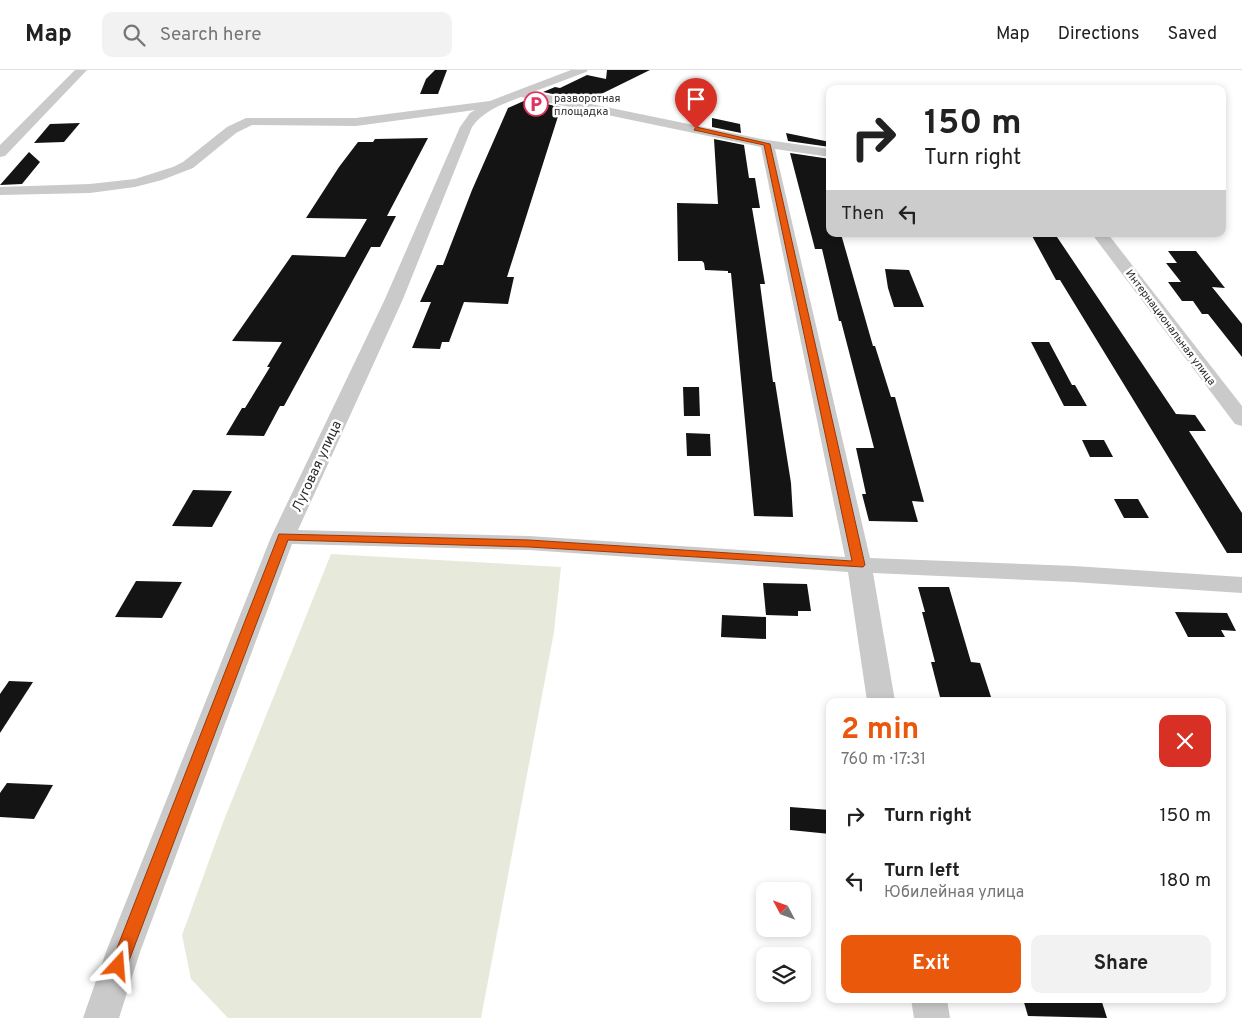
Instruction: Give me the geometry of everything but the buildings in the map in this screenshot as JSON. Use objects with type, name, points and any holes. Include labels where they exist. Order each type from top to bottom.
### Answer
[{"type":"street","points":[[0,153],[81,70]]},
{"type":"street","name":"Луговая улица","points":[[101,1018],[123,952],[283,537],[394,299],[466,128],[474,116],[492,104],[582,70]]},
{"type":"street","points":[[522,93],[767,144],[826,152]]},
{"type":"street","points":[[0,191],[118,186],[178,170],[195,161],[223,136],[244,123],[356,122],[492,104]]},
{"type":"street","points":[[767,144],[859,565],[881,698]]},
{"type":"street","name":"Интернациональная улица","points":[[1102,237],[1242,420]]},
{"type":"street","points":[[283,537],[529,543],[859,565],[1074,574],[1242,585]]},
{"type":"street","points":[[930,1003],[932,1018]]},
{"type":"shaded area","points":[[331,554],[561,567],[554,632],[481,1018],[228,1018],[191,979],[182,935],[222,825]]},
{"type":"place","name":"разворотная площадка","points":[[536,104]]},
{"type":"route","points":[[118,966],[283,537],[529,543],[859,565],[767,144],[696,129]]}]
